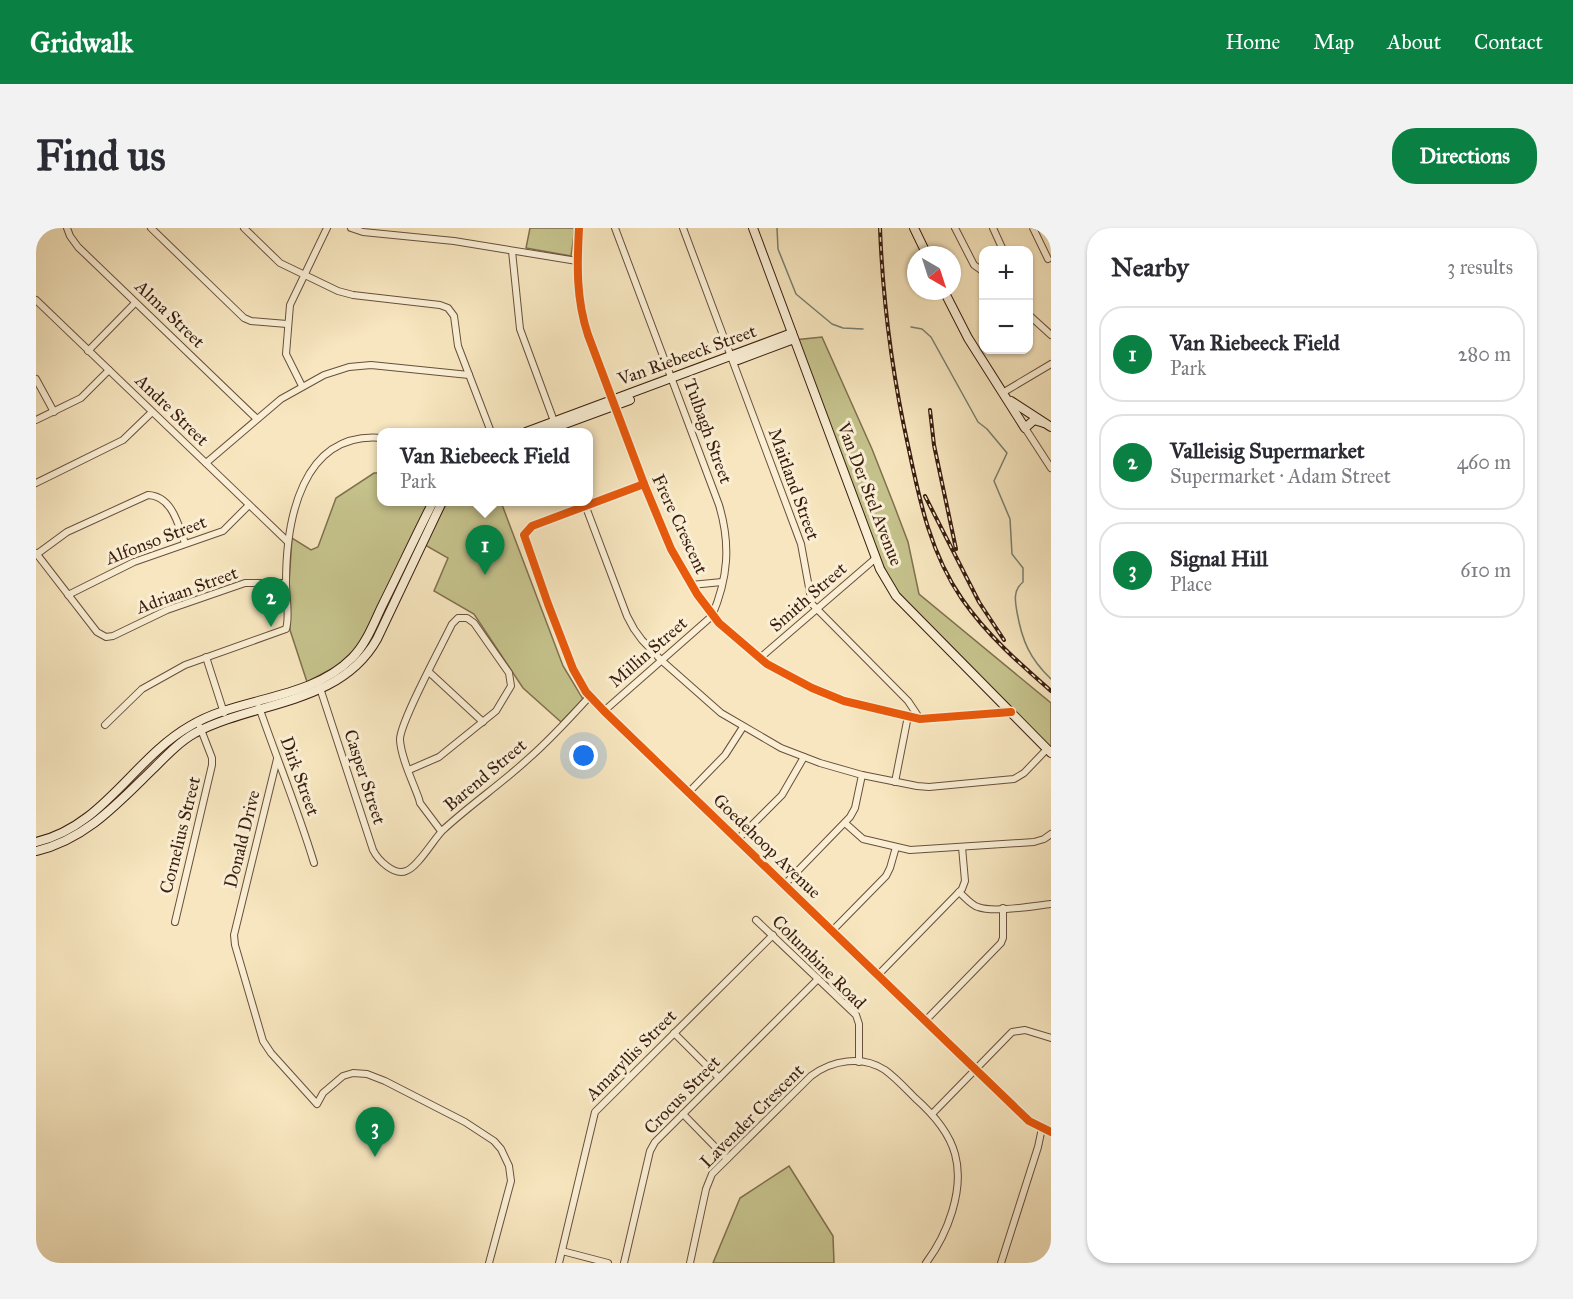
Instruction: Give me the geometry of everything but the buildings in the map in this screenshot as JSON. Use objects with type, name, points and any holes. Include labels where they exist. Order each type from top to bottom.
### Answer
[{"type":"street","name":"Alma Street","points":[[67,228],[76,244],[257,419]]},
{"type":"street","points":[[151,228],[244,318],[251,321],[287,324]]},
{"type":"street","points":[[243,228],[280,263],[347,294],[445,306],[453,316],[459,346],[489,428]]},
{"type":"street","points":[[302,386],[286,354],[287,324],[290,306],[327,228]]},
{"type":"street","points":[[351,228],[363,232],[454,242],[577,261]]},
{"type":"street","name":"Frere Crescent","points":[[579,228],[577,261],[583,317],[644,484],[672,549],[691,585],[712,616],[760,658],[787,675],[829,695],[864,707],[920,718],[1011,712]]},
{"type":"street","name":"Tulbagh Street","points":[[615,228],[722,516],[728,549],[722,582],[712,616]]},
{"type":"street","name":"Maitland Street","points":[[683,228],[801,544],[811,601],[816,610],[908,701],[920,718]]},
{"type":"street","name":"Van Der Stel Avenue","points":[[753,228],[885,580],[896,596],[1049,751]]},
{"type":"street","points":[[914,228],[923,246]]},
{"type":"street","points":[[955,228],[974,265],[979,268]]},
{"type":"street","points":[[993,228],[1001,246]]},
{"type":"street","points":[[1033,228],[1048,259]]},
{"type":"street","points":[[512,251],[520,329],[556,427]]},
{"type":"street","name":"Andre Street","points":[[36,300],[287,541]]},
{"type":"street","points":[[949,300],[968,338],[1051,468]]},
{"type":"street","points":[[88,351],[135,303]]},
{"type":"street","points":[[1033,319],[1051,335]]},
{"type":"street","name":"Van Riebeeck Street","points":[[556,427],[793,336]]},
{"type":"street","points":[[1004,392],[1051,364]]},
{"type":"street","points":[[206,463],[281,399],[324,375],[364,365],[469,375]]},
{"type":"street","points":[[36,420],[86,395],[110,370]]},
{"type":"street","points":[[36,379],[54,412]]},
{"type":"street","points":[[1009,400],[1047,425]]},
{"type":"street","points":[[36,483],[123,440],[152,412]]},
{"type":"street","points":[[1026,428],[1034,420],[1047,425]]},
{"type":"street","points":[[105,725],[142,689],[185,665],[285,630],[287,626],[287,541],[306,476],[320,458],[331,449],[364,437],[377,438]]},
{"type":"street","points":[[593,501],[644,484]]},
{"type":"street","points":[[68,595],[36,554],[62,535],[148,495],[155,496],[173,512],[184,543]]},
{"type":"street","name":"Alfonso Street","points":[[68,595],[134,562],[226,529],[249,505]]},
{"type":"street","points":[[319,685],[344,665],[363,645],[431,506]]},
{"type":"street","points":[[36,851],[56,841],[92,814],[170,741],[225,716],[319,685],[349,672],[371,649],[440,506]]},
{"type":"street","name":"Goedehoop Avenue","points":[[580,506],[532,526],[524,537],[573,669],[590,696],[1029,1121],[1051,1132]]},
{"type":"street","points":[[586,506],[627,616],[642,640],[721,713],[781,748],[862,775],[929,787],[1011,780],[1024,773],[1049,751]]},
{"type":"street","name":"Smith Street","points":[[760,658],[876,558]]},
{"type":"street","points":[[691,585],[722,582]]},
{"type":"street","name":"Adriaan Street","points":[[68,595],[102,636],[110,637],[167,610],[245,583],[286,583]]},
{"type":"street","name":"Millin Street","points":[[604,711],[712,616]]},
{"type":"street","points":[[409,770],[439,757],[500,707],[509,692],[511,683],[508,673],[474,623],[465,617],[453,621],[401,732],[400,744],[409,770],[422,807],[441,831]]},
{"type":"street","points":[[206,657],[225,716]]},
{"type":"street","points":[[429,672],[483,722]]},
{"type":"street","name":"Casper Street","points":[[319,685],[373,850],[381,861],[398,872]]},
{"type":"street","name":"Barend Street","points":[[398,872],[411,868],[441,831],[528,759],[590,696]]},
{"type":"street","name":"Dirk Street","points":[[259,705],[302,823],[314,863]]},
{"type":"street","points":[[895,782],[908,716]]},
{"type":"street","name":"Cornelius Street","points":[[175,922],[212,765],[200,726]]},
{"type":"street","points":[[689,792],[724,755],[743,727]]},
{"type":"street","points":[[738,839],[782,795],[804,757]]},
{"type":"street","name":"Donald Drive","points":[[277,759],[234,935],[263,1041],[316,1104],[323,1093],[343,1076],[353,1073],[368,1074],[491,1138],[501,1149],[511,1175],[510,1187],[489,1263]]},
{"type":"street","points":[[785,884],[845,823],[855,808],[862,775]]},
{"type":"street","points":[[845,823],[863,839],[917,850],[1034,842],[1051,834]]},
{"type":"street","points":[[36,842],[56,841]]},
{"type":"street","points":[[833,930],[888,873],[896,847]]},
{"type":"street","points":[[879,974],[959,892],[965,881],[962,847]]},
{"type":"street","points":[[959,892],[978,907],[1003,909],[1051,904]]},
{"type":"street","points":[[926,1020],[1001,943],[1003,909]]},
{"type":"street","name":"Columbine Road","points":[[756,920],[858,1018],[859,1062]]},
{"type":"street","name":"Amaryllis Street","points":[[559,1263],[593,1116],[599,1107],[772,935]]},
{"type":"street","name":"Crocus Street","points":[[624,1263],[650,1151],[655,1142],[818,979]]},
{"type":"street","points":[[932,1114],[1012,1032],[1025,1030],[1051,1038]]},
{"type":"street","points":[[674,1033],[719,1078]]},
{"type":"street","name":"Lavender Crescent","points":[[690,1263],[708,1182],[712,1174],[817,1072],[837,1062],[874,1064],[887,1071],[932,1114],[954,1151],[957,1177],[948,1225],[927,1262]]},
{"type":"street","points":[[683,1114],[727,1159]]},
{"type":"street","points":[[1001,1263],[1042,1128]]},
{"type":"street","points":[[562,1251],[608,1263]]},
{"type":"shaded area","points":[[530,228],[575,228],[571,256],[526,248]]},
{"type":"shaded area","points":[[822,337],[872,449],[908,542],[919,594],[1051,703],[1051,748],[891,585],[794,340]]},
{"type":"shaded area","points":[[377,473],[377,506],[427,506],[360,645],[337,666],[307,682],[290,630],[289,583],[292,538],[311,550],[318,547],[336,498]]},
{"type":"shaded area","points":[[445,506],[503,506],[563,666],[583,699],[561,722],[523,688],[474,614],[434,591],[448,558],[425,545]]},
{"type":"shaded area","points":[[789,1166],[833,1236],[834,1263],[713,1263],[740,1198]]},
{"type":"waterway","points":[[777,228],[778,249],[796,294],[832,324],[843,328],[863,329]]},
{"type":"waterway","points":[[911,327],[922,329],[931,337],[978,422],[1007,453],[994,481],[1010,519],[1012,554],[1023,568],[1023,582],[1016,596],[1017,612],[1021,632],[1028,649],[1051,679]]},
{"type":"railway","points":[[880,228],[889,339],[903,422],[928,528],[942,564],[962,599],[1004,648],[1051,691]]},
{"type":"railway","points":[[930,410],[934,445],[956,549]]},
{"type":"railway","points":[[925,496],[979,602],[1004,640]]},
{"type":"cycle path","points":[[579,228],[579,295],[588,335],[671,549],[697,594],[719,623],[767,664],[812,688],[844,701],[920,719],[1011,712]]},
{"type":"cycle path","points":[[593,503],[644,484]]},
{"type":"cycle path","points":[[585,506],[532,526],[524,535],[573,669],[586,692],[1029,1121],[1051,1132]]},
{"type":"place","name":"Van Riebeeck Field","points":[[485,575]]},
{"type":"place","name":"Valleisig Supermarket","points":[[271,627]]},
{"type":"place","name":"Signal Hill","points":[[375,1157]]}]
